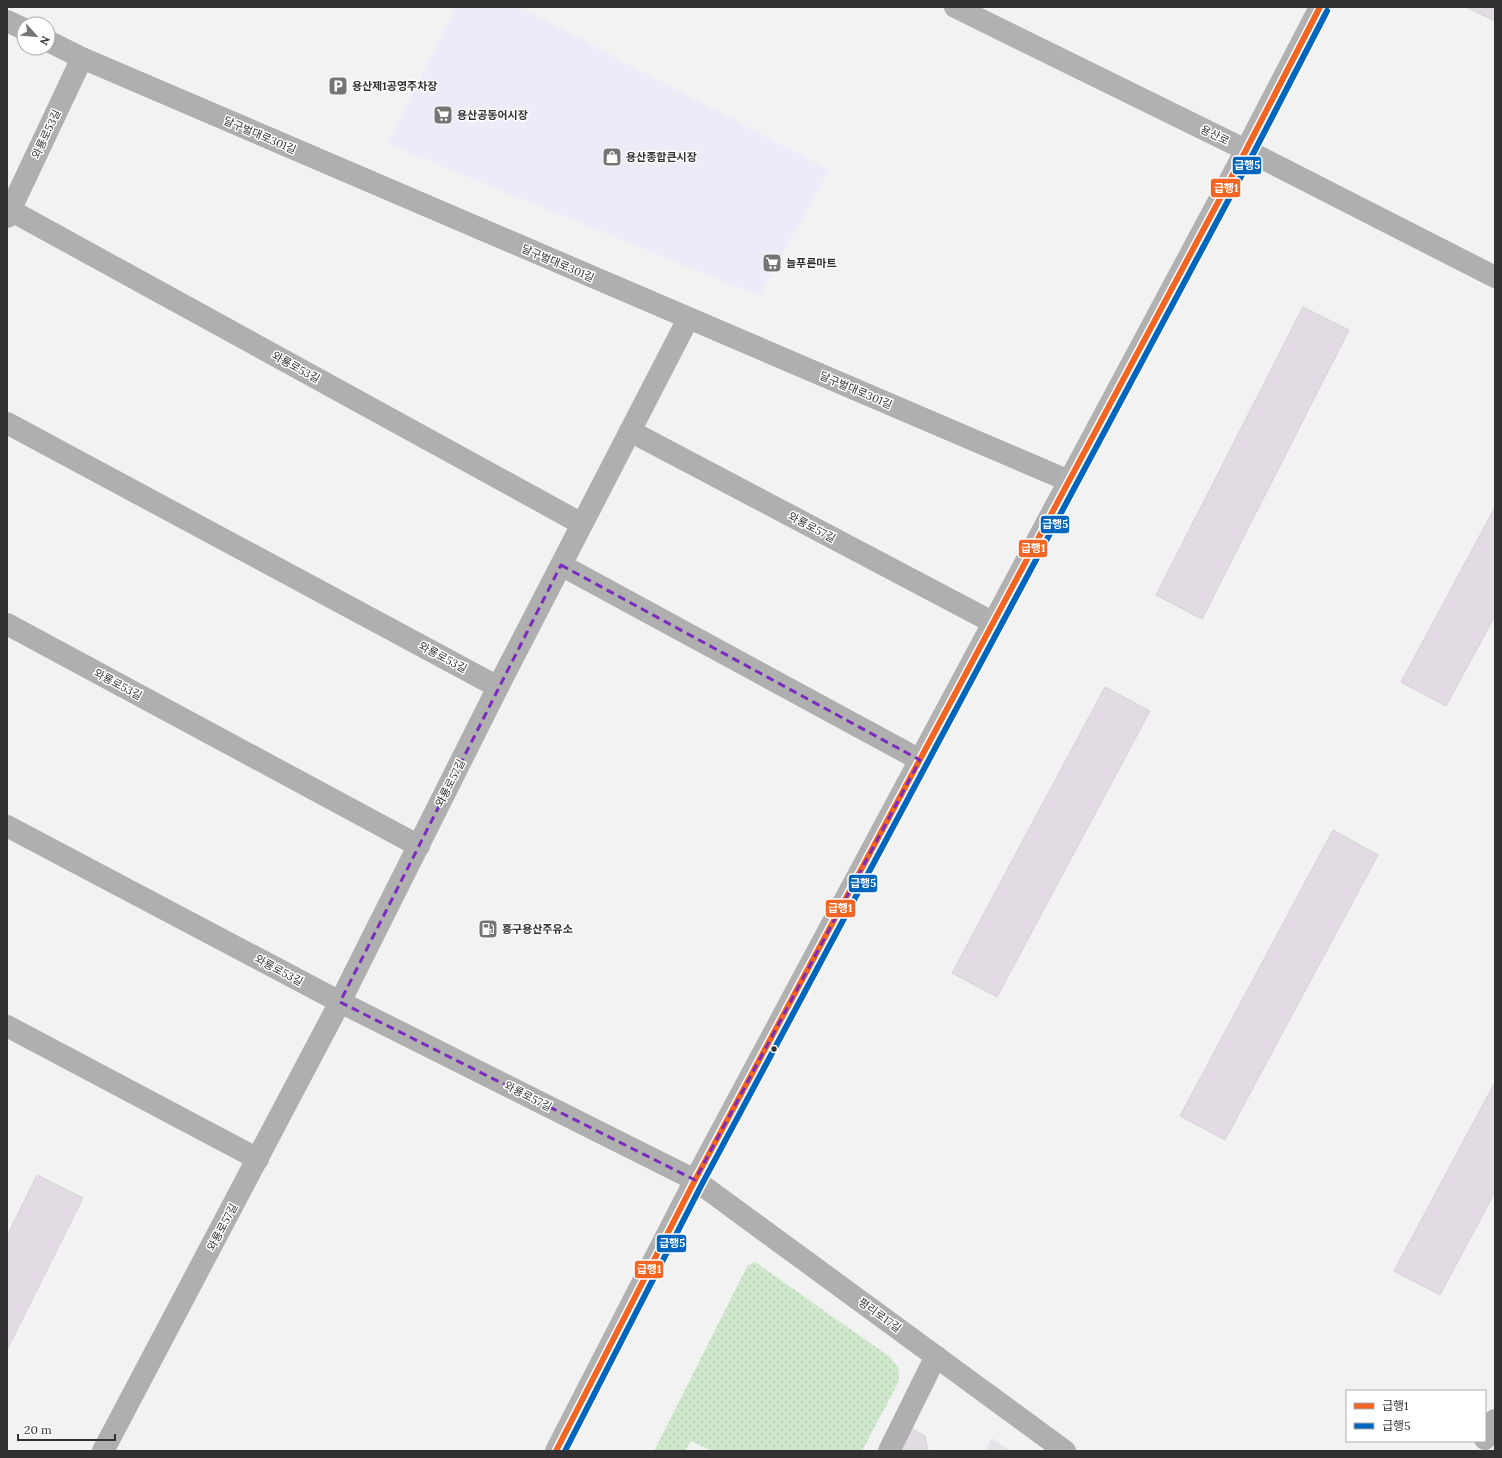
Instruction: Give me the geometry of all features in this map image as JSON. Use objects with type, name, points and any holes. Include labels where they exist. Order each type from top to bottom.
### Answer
[{"type":"main road","name":"용산로","points":[[955,7],[1246,150]]},
{"type":"main road","points":[[556,1451],[695,1180],[994,623],[1246,150],[1320,7]]},
{"type":"street","name":"달구벌대로301길","points":[[56,45],[82,58],[1069,482]]},
{"type":"street","name":"와룡로53길","points":[[82,58],[9,214],[582,524]]},
{"type":"street","name":"용산로","points":[[1246,150],[1495,277]]},
{"type":"street","name":"와룡로57길","points":[[102,1451],[340,1002],[498,687],[688,319]]},
{"type":"street","name":"와룡로53길","points":[[7,423],[498,687]]},
{"type":"street","name":"와룡로57길","points":[[630,431],[994,623]]},
{"type":"street","points":[[561,565],[920,760]]},
{"type":"street","name":"와룡로53길","points":[[7,624],[419,846]]},
{"type":"street","name":"와룡로53길","points":[[7,826],[340,1002]]},
{"type":"street","name":"와룡로57길","points":[[340,1002],[695,1180]]},
{"type":"street","points":[[7,1026],[258,1159]]},
{"type":"street","name":"평리로17길","points":[[695,1180],[1065,1451]]},
{"type":"street","points":[[889,1451],[936,1356]]},
{"type":"street","points":[[1486,1438],[1495,1420]]},
{"type":"street","points":[[1479,1451],[1484,1442]]},
{"type":"highlighted area","points":[[561,565],[920,760],[695,1180],[340,1002]]},
{"type":"shaded area","name":"용산종합큰시장","points":[[456,7],[520,7],[829,170],[759,296],[388,144]]},
{"type":"shaded area","points":[[992,1438],[1010,1451],[985,1451]]},
{"type":"green space","points":[[755,1262],[890,1357],[898,1367],[899,1381],[862,1451],[712,1451],[691,1441],[685,1451],[654,1451],[748,1265]]},
{"type":"building","points":[[1466,7],[1495,7],[1495,21]]},
{"type":"building","points":[[1303,307],[1349,330],[1202,619],[1156,595]]},
{"type":"building","points":[[1495,507],[1495,616],[1446,706],[1401,682]]},
{"type":"building","points":[[1105,687],[1150,711],[997,997],[952,973]]},
{"type":"building","points":[[1333,830],[1378,855],[1225,1140],[1180,1116]]},
{"type":"building","points":[[1495,1082],[1495,1192],[1440,1295],[1394,1271]]},
{"type":"building","points":[[37,1175],[83,1198],[7,1350],[7,1236]]},
{"type":"building","points":[[910,1428],[925,1436],[928,1451],[899,1451]]},
{"type":"transit line","name":"급행1","points":[[556,1451],[695,1180],[1246,150],[1320,7]]},
{"type":"transit line","name":"급행5","points":[[565,1451],[702,1184],[1253,154],[1327,11]]},
{"type":"place","name":"용산제1공영주차장","points":[[338,86]]},
{"type":"place","name":"용산공동어시장","points":[[443,115]]},
{"type":"place","name":"용산종합큰시장","points":[[612,157]]},
{"type":"place","name":"늘푸른마트","points":[[772,263]]},
{"type":"place","name":"흥구용산주유소","points":[[488,929]]}]
